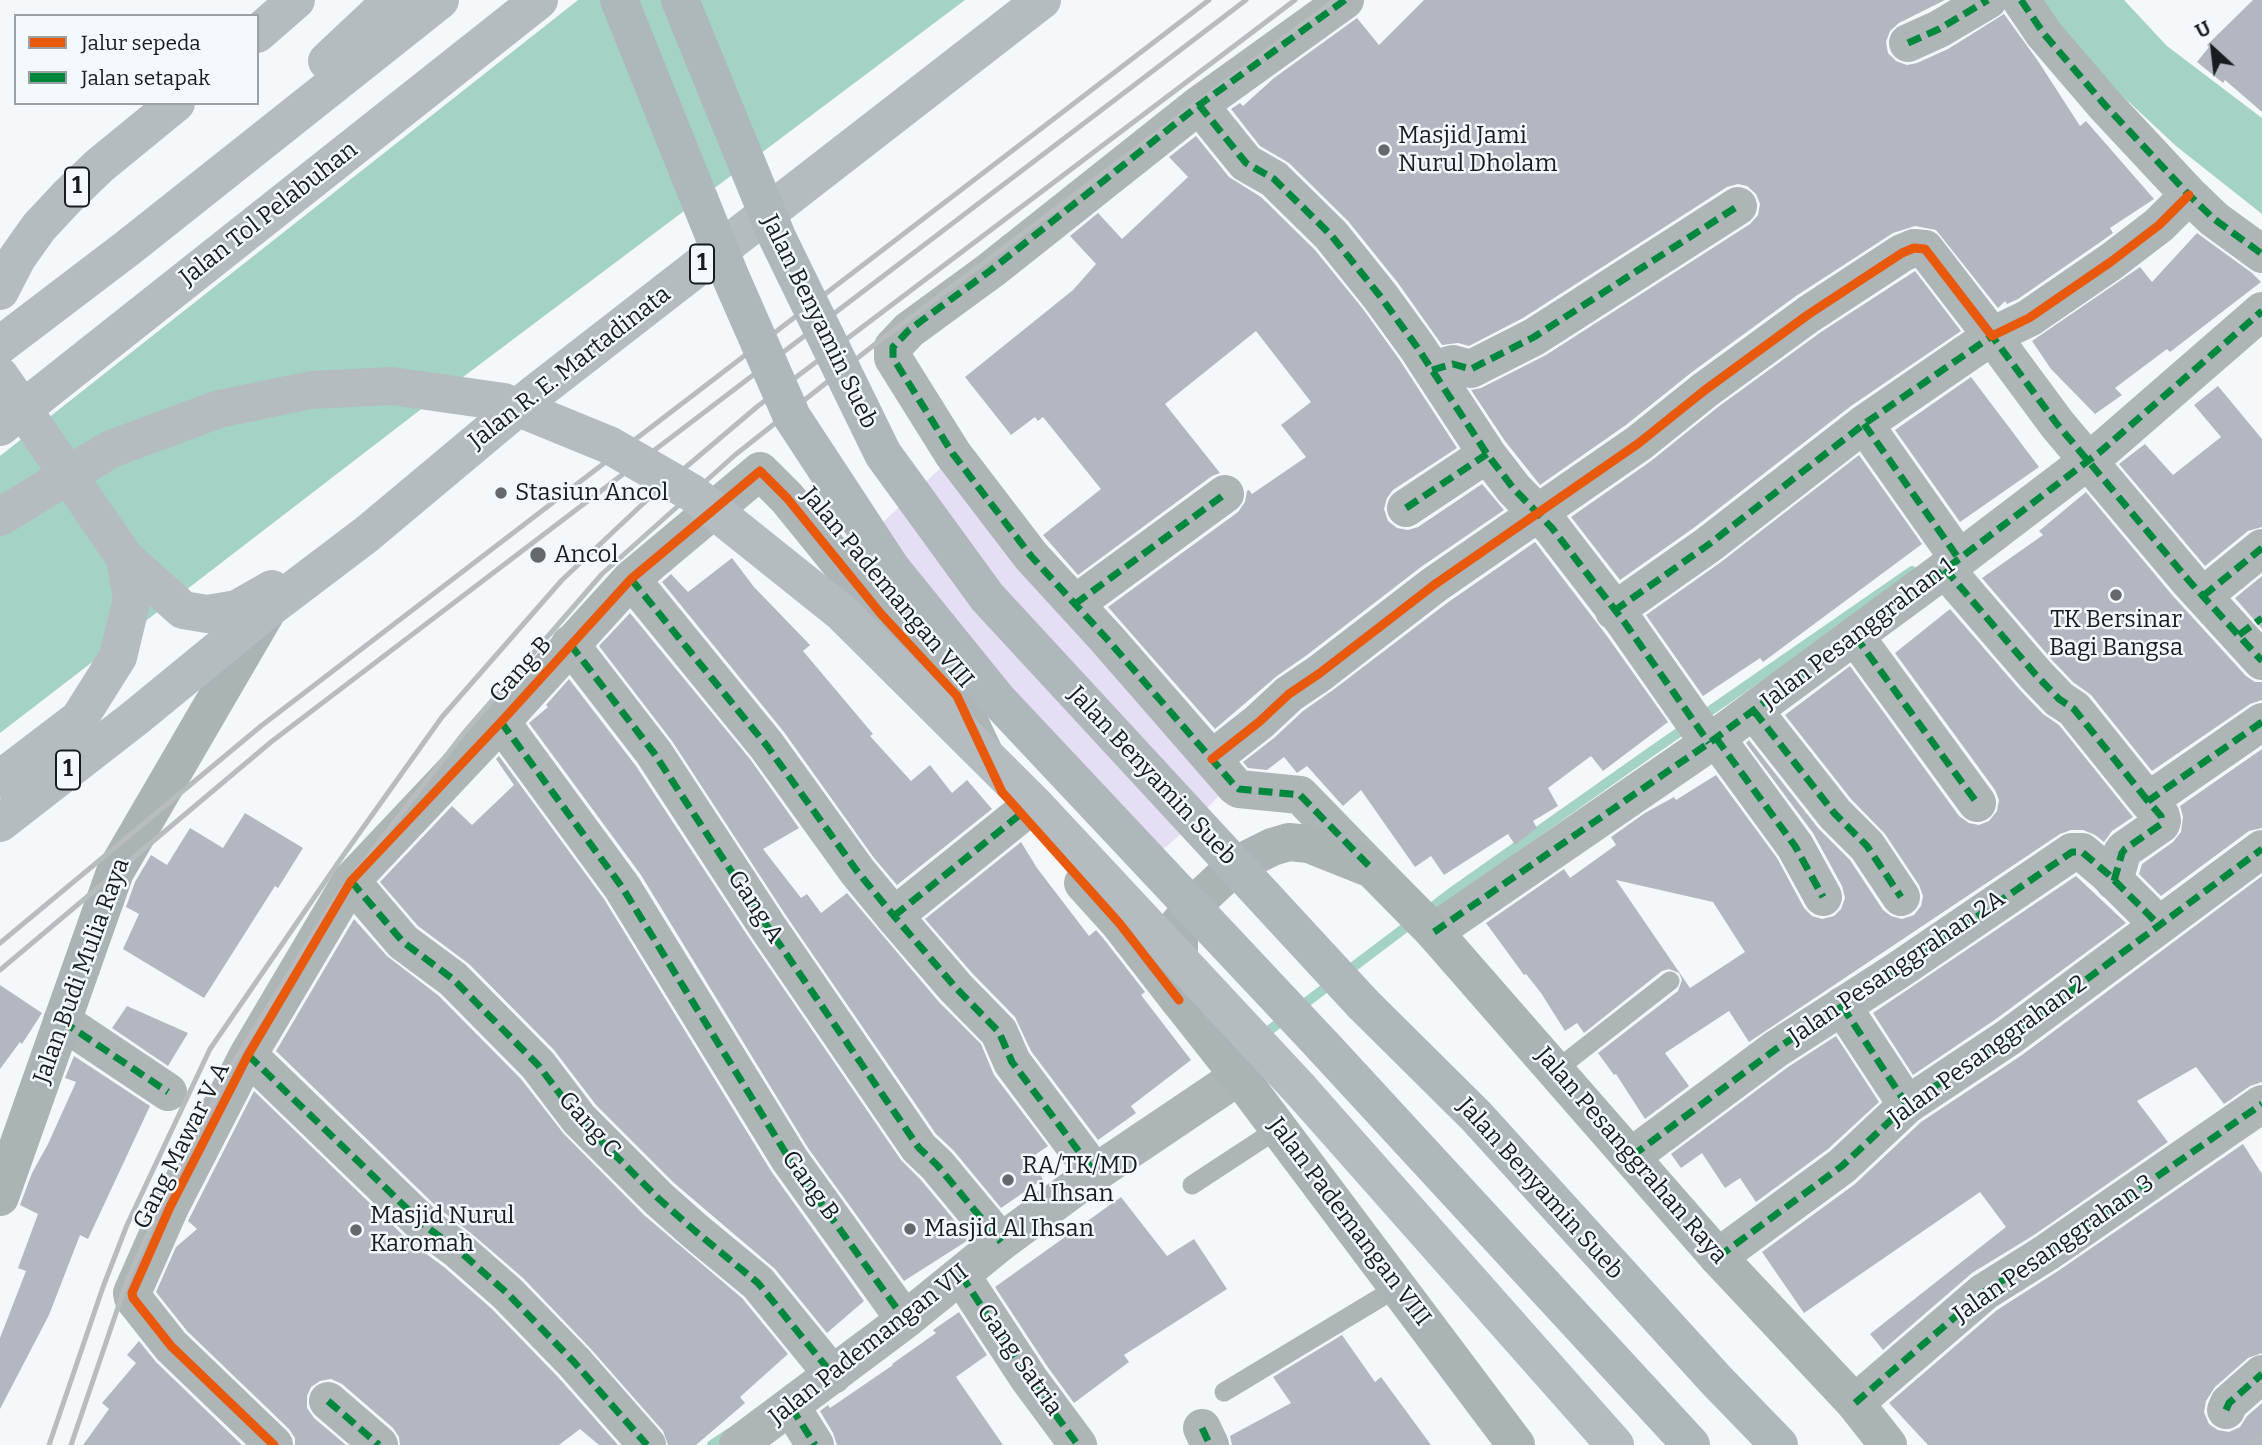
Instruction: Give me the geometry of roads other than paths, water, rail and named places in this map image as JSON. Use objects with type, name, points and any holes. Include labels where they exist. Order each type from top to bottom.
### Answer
[{"type":"highway","points":[[259,32],[296,0]]},
{"type":"highway","points":[[129,247],[392,0]]},
{"type":"highway","points":[[0,345],[129,247],[440,0]]},
{"type":"highway","name":"Jalan Tol Pelabuhan","points":[[0,427],[539,0]]},
{"type":"highway","name":"Jalan R. E. Martadinata","points":[[0,823],[135,718],[268,609],[367,534],[533,395],[1042,0]]},
{"type":"highway","name":"1","points":[[0,291],[17,258],[39,227],[99,166],[174,105]]},
{"type":"highway","name":"Jalan R. E. Martadinata","points":[[0,376],[125,558],[183,610],[207,614],[237,609],[367,534]]},
{"type":"highway","points":[[0,517],[111,449],[219,409],[311,390],[392,386],[504,402],[609,445],[692,493],[852,623],[1035,805],[1290,1078],[1615,1445]]},
{"type":"highway","name":"Jalan R. E. Martadinata","points":[[0,779],[79,719],[118,657],[132,599],[125,558]]},
{"type":"main road","points":[[619,0],[731,278],[792,417],[891,568],[997,699],[1323,1046],[1691,1445]]},
{"type":"main road","name":"Jalan Benyamin Sueb","points":[[680,0],[777,237],[883,454],[987,597],[1363,1004],[1476,1116],[1669,1329],[1779,1445]]},
{"type":"main road","name":"Jalan Budi Mulia Raya","points":[[0,1197],[115,872],[268,609]]},
{"type":"main road","points":[[1179,1000],[1179,924],[1204,895],[1236,865],[1272,847],[1289,842],[1309,844],[1372,869]]},
{"type":"main road","name":"Jalan Pesanggrahan Raya","points":[[1372,869],[1434,932],[1718,1257],[1855,1404],[1888,1445]]},
{"type":"main road","name":"Jalan Pademangan VIII","points":[[1179,1000],[1279,1128],[1516,1445]]},
{"type":"street","points":[[1345,0],[1199,105],[991,270],[909,330],[893,347],[892,358],[953,454],[1031,556],[1239,789],[1300,796],[1372,869]]},
{"type":"street","points":[[1908,43],[1939,29],[1988,0]]},
{"type":"street","points":[[2021,0],[2044,34],[2104,104],[2189,195],[2214,219],[2262,254]]},
{"type":"street","points":[[1199,105],[1246,163],[1274,179],[1331,235],[1380,296],[1487,454],[1514,489],[1552,528],[1705,734],[1795,846],[1823,897]]},
{"type":"street","points":[[1614,611],[1708,545],[1864,424],[1992,337],[2029,318],[2112,261],[2159,225],[2189,195]]},
{"type":"street","points":[[1432,370],[1453,364],[1471,369],[1534,337],[1738,206]]},
{"type":"street","points":[[1212,759],[1289,694],[1434,585],[1639,443],[1783,332],[1908,250],[1925,249],[2066,434],[2203,596],[2254,638]]},
{"type":"street","name":"Jalan Pesanggrahan 1","points":[[1434,932],[1705,734],[1754,711],[1855,636],[1949,553],[2066,434],[2101,451],[2262,311]]},
{"type":"street","points":[[1864,424],[1949,553],[2036,675],[2059,699],[2074,709],[2161,816],[2161,824],[2122,853],[2114,881]]},
{"type":"street","points":[[1406,508],[1487,454]]},
{"type":"street","name":"Jalan Pademangan VIII","points":[[631,579],[760,471],[787,498],[881,614],[957,696],[1002,792],[1120,924],[1179,1000]]},
{"type":"street","points":[[1075,604],[1226,494]]},
{"type":"street","points":[[2203,596],[2262,548]]},
{"type":"street","points":[[570,644],[631,579],[767,746],[857,871],[956,988],[999,1032],[1012,1062],[1086,1161]]},
{"type":"street","points":[[1855,636],[1977,803]]},
{"type":"street","name":"Gang B","points":[[570,644],[501,722],[622,887],[790,1160],[898,1309]]},
{"type":"street","name":"Gang A","points":[[570,644],[654,753],[767,926],[919,1148],[937,1165],[993,1233]]},
{"type":"street","points":[[1754,711],[1835,814],[1867,846],[1901,897]]},
{"type":"street","points":[[501,722],[351,881],[248,1055],[424,1225],[458,1250],[507,1293],[574,1362],[647,1445]]},
{"type":"street","points":[[2148,801],[2262,722]]},
{"type":"street","points":[[894,916],[1022,813]]},
{"type":"street","name":"Jalan Pesanggrahan 2","points":[[1718,1257],[1842,1166],[1908,1105],[2010,1037],[2262,849]]},
{"type":"street","name":"Jalan Pesanggrahan 2A","points":[[1632,1156],[1776,1049],[2072,852],[2082,852],[2158,924]]},
{"type":"street","name":"Gang C","points":[[351,881],[409,948],[453,979],[538,1065],[579,1119],[659,1199],[758,1283],[825,1365]]},
{"type":"street","points":[[1842,1006],[1908,1105]]},
{"type":"street","points":[[62,1021],[168,1092]]},
{"type":"street","name":"Gang Mawar V A","points":[[248,1055],[170,1207],[132,1296],[171,1346],[274,1445]]},
{"type":"street","name":"Jalan Pademangan VII","points":[[738,1445],[791,1407],[825,1365],[898,1309],[961,1275],[993,1233],[1086,1161],[1239,1076]]},
{"type":"street","name":"Jalan Pesanggrahan 3","points":[[1855,1404],[1984,1292],[2046,1253],[2262,1104]]},
{"type":"street","name":"Gang Satria","points":[[961,1275],[1029,1379],[1078,1445]]},
{"type":"street","points":[[2226,1410],[2229,1403],[2262,1374]]},
{"type":"street","points":[[328,1401],[379,1445]]},
{"type":"street","points":[[791,1407],[815,1445]]},
{"type":"lane","points":[[1556,1070],[1670,981]]},
{"type":"lane","points":[[1192,1185],[1279,1128]]},
{"type":"lane","points":[[1224,1392],[1398,1287]]},
{"type":"waterway","points":[[1259,1038],[1455,890],[1912,571]]},
{"type":"waterway","points":[[712,1445],[730,1433]]},
{"type":"railway","points":[[0,943],[261,726],[1209,0]]},
{"type":"railway","points":[[0,970],[271,742],[1246,0]]},
{"type":"railway","points":[[49,1445],[127,1225],[210,1049],[442,717],[562,580],[647,500],[758,406],[1295,0]]},
{"type":"railway","points":[[71,1445],[127,1281],[158,1212],[234,1062],[337,896],[463,734],[602,574],[735,455],[874,345],[1335,0]]},
{"type":"place","name":"Masjid Jami Nurul Dholam","points":[[1384,150]]},
{"type":"place","name":"Stasiun Ancol","points":[[501,493]]},
{"type":"place","name":"Ancol","points":[[538,555]]},
{"type":"place","name":"TK Bersinar Bagi Bangsa","points":[[2116,595]]},
{"type":"place","name":"RA/TK/MD Al Ihsan","points":[[1008,1180]]},
{"type":"place","name":"Masjid Al Ihsan","points":[[910,1229]]},
{"type":"place","name":"Masjid Nurul Karomah","points":[[356,1230]]}]
